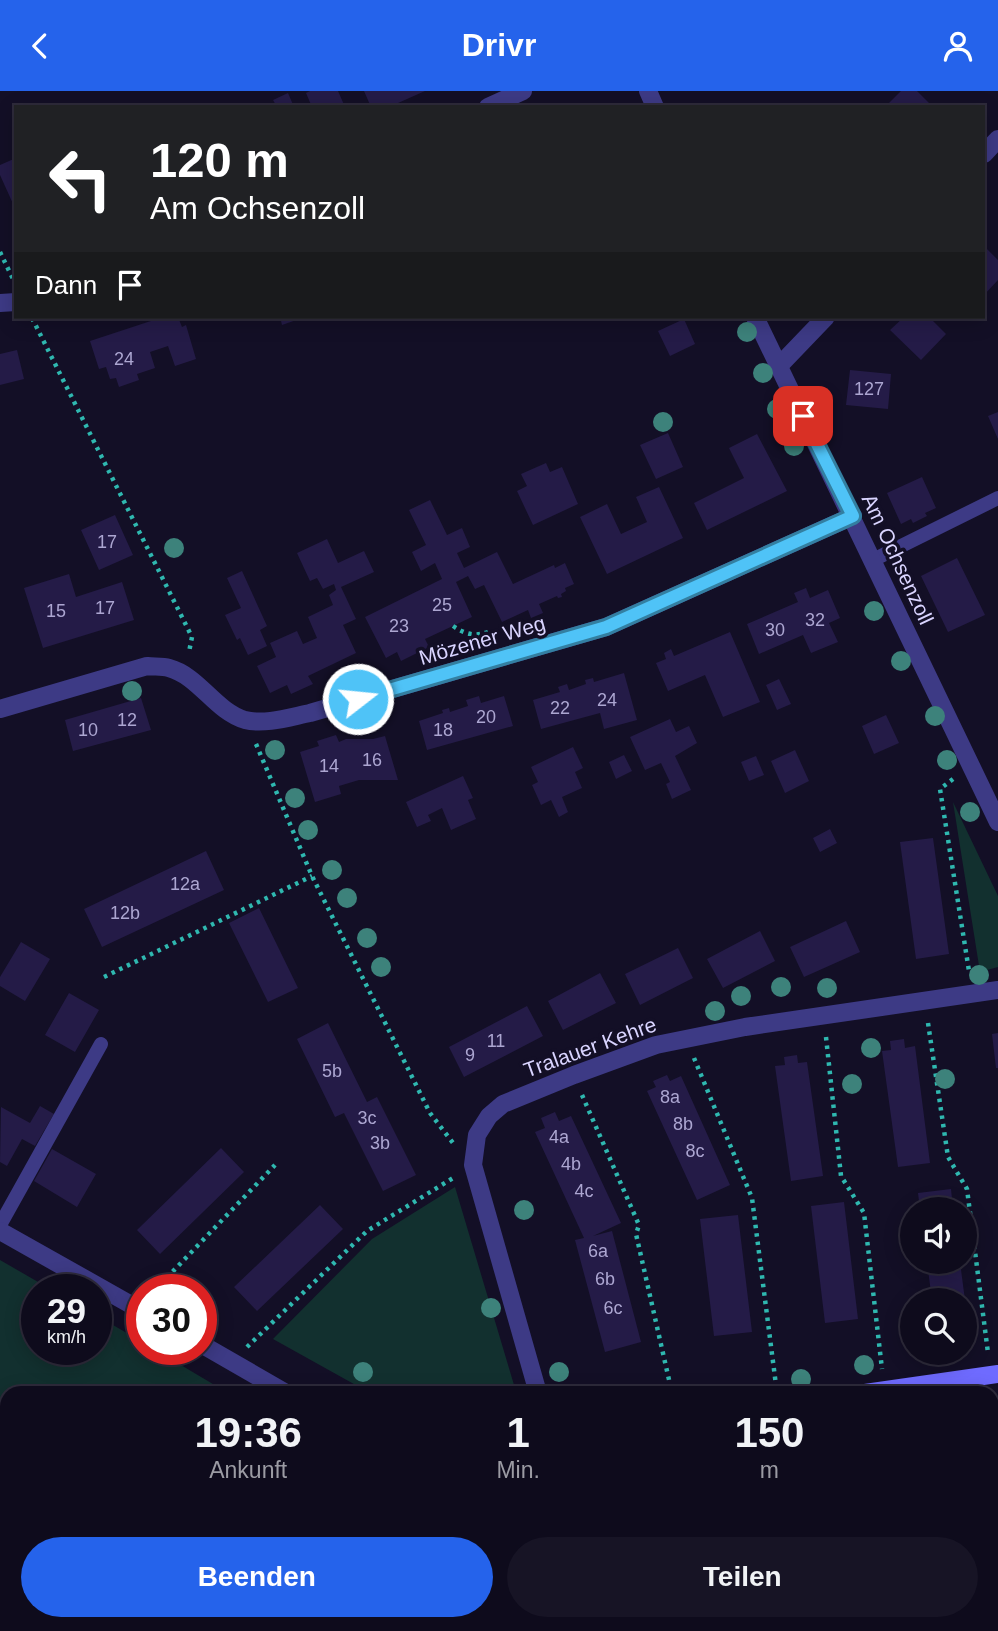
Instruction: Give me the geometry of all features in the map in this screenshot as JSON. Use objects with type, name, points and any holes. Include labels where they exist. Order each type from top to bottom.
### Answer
[{"type":"street","points":[[492,105],[523,91]]},
{"type":"street","points":[[985,153],[998,139]]},
{"type":"street","name":"Am Ochsenzoll","points":[[756,319],[853,516],[998,823]]},
{"type":"street","points":[[779,366],[825,319]]},
{"type":"street","name":"Mözener Weg","points":[[246,720],[270,720],[310,713],[606,627],[853,516]]},
{"type":"street","points":[[0,709],[147,666],[169,668],[184,675],[230,713],[246,720]]},
{"type":"street","name":"Tralauer Kehre","points":[[536,1386],[473,1165],[477,1135],[496,1110],[503,1104],[574,1075],[656,1045],[685,1038],[998,990]]},
{"type":"street","points":[[0,1231],[126,1302]]},
{"type":"street","points":[[217,1354],[274,1386]]},
{"type":"street","points":[[924,1386],[995,1375]]},
{"type":"lane","points":[[873,560],[998,498]]},
{"type":"lane","points":[[0,1225],[101,1044]]},
{"type":"path","points":[[0,252],[14,280]]},
{"type":"path","points":[[33,319],[192,637],[184,675]]},
{"type":"path","points":[[453,626],[468,634],[488,632]]},
{"type":"path","points":[[232,1362],[367,1231],[473,1165],[443,1133],[430,1113],[312,876],[246,720]]},
{"type":"path","points":[[971,766],[940,789],[973,994]]},
{"type":"path","points":[[104,977],[312,876]]},
{"type":"path","points":[[924,1002],[948,1157],[967,1189],[995,1375]]},
{"type":"path","points":[[824,1015],[841,1176],[864,1213],[891,1386]]},
{"type":"path","points":[[685,1038],[752,1198],[777,1386]]},
{"type":"path","points":[[574,1075],[639,1225],[636,1234],[670,1386]]},
{"type":"path","points":[[170,1274],[275,1165]]},
{"type":"green space","points":[[953,802],[998,896],[998,967],[980,972]]},
{"type":"green space","points":[[455,1187],[514,1386],[357,1386],[273,1339],[372,1239]]},
{"type":"green space","points":[[0,1260],[24,1274],[21,1274],[21,1365],[112,1365],[112,1324],[126,1333],[126,1365],[181,1365],[216,1386],[0,1386]]},
{"type":"building","points":[[338,91],[344,105],[311,105],[306,93]]},
{"type":"building","points":[[364,91],[425,91],[394,105],[370,105]]},
{"type":"building","points":[[901,91],[917,91],[931,105],[887,105]]},
{"type":"building","points":[[288,93],[293,105],[276,105],[273,100]]},
{"type":"building","points":[[14,159],[14,206],[0,175],[0,165]]},
{"type":"building","points":[[985,247],[998,260],[998,280],[985,294]]},
{"type":"building","points":[[157,319],[179,319],[182,327],[186,325],[196,359],[175,366],[168,346],[150,352],[155,368],[137,374],[139,380],[119,387],[116,378],[110,379],[106,367],[99,369],[90,341]]},
{"type":"building","points":[[280,319],[299,319],[282,325]]},
{"type":"building","points":[[684,319],[695,344],[670,356],[658,331]]},
{"type":"building","points":[[902,319],[931,319],[946,334],[921,360],[890,330]]},
{"type":"building","points":[[17,350],[24,379],[0,385],[0,354]]},
{"type":"building","points":[[850,370],[891,374],[888,409],[846,405]]},
{"type":"building","points":[[998,412],[998,439],[988,416]]},
{"type":"building","points":[[668,433],[683,467],[656,479],[640,445]]},
{"type":"building","points":[[757,434],[787,491],[707,530],[694,503],[744,478],[729,448]]},
{"type":"building","points":[[546,463],[550,472],[562,467],[578,504],[533,525],[517,491],[527,486],[521,474]]},
{"type":"building","points":[[922,477],[936,508],[913,523],[911,519],[901,524],[887,493]]},
{"type":"building","points":[[659,487],[683,538],[607,574],[580,517],[607,504],[621,534],[647,522],[636,497]]},
{"type":"building","points":[[430,500],[447,535],[462,528],[470,547],[457,553],[464,568],[497,552],[513,584],[554,565],[555,568],[565,563],[574,584],[565,588],[562,597],[557,596],[539,604],[543,613],[531,618],[528,610],[502,622],[484,585],[475,589],[468,576],[456,582],[472,617],[425,639],[429,647],[401,661],[397,652],[386,658],[365,617],[442,579],[435,563],[421,571],[412,552],[426,545],[409,510]]},
{"type":"building","points":[[115,515],[133,555],[99,570],[81,530]]},
{"type":"building","points":[[327,539],[338,563],[364,551],[374,572],[341,587],[356,619],[343,625],[356,653],[308,676],[313,684],[291,694],[287,685],[270,693],[257,666],[276,657],[270,643],[297,631],[303,644],[317,638],[308,617],[333,605],[329,595],[336,590],[334,584],[323,589],[317,578],[310,581],[297,553]]},
{"type":"building","points":[[957,558],[985,615],[948,632],[921,576]]},
{"type":"building","points":[[242,571],[267,626],[260,630],[267,646],[248,655],[225,615],[241,608],[227,578]]},
{"type":"building","points":[[69,574],[76,597],[122,582],[134,620],[43,648],[24,588]]},
{"type":"building","points":[[806,588],[810,598],[828,590],[840,618],[829,623],[838,642],[811,653],[803,635],[759,654],[747,624],[798,602],[794,593]]},
{"type":"building","points":[[730,632],[760,702],[723,717],[705,675],[668,691],[656,663],[666,659],[664,653],[671,649],[674,656]]},
{"type":"building","points":[[624,673],[637,720],[604,729],[600,713],[541,729],[533,700],[560,692],[558,687],[567,684],[569,690],[586,684],[585,680],[593,678],[594,682]]},
{"type":"building","points":[[779,679],[791,704],[777,710],[766,685]]},
{"type":"building","points":[[479,696],[481,703],[504,696],[513,726],[427,750],[419,721],[443,713],[442,710],[449,708],[450,712],[468,706],[466,700]]},
{"type":"building","points":[[141,698],[151,730],[73,751],[65,720]]},
{"type":"building","points":[[886,715],[899,743],[874,754],[862,726]]},
{"type":"building","points":[[670,719],[676,732],[689,726],[697,743],[675,756],[691,790],[672,799],[666,784],[670,782],[661,763],[645,770],[630,737]]},
{"type":"building","points":[[336,735],[339,742],[385,736],[398,780],[359,780],[339,786],[341,794],[315,802],[300,752],[319,746],[317,741]]},
{"type":"building","points":[[573,747],[583,768],[575,772],[582,788],[562,797],[568,812],[559,817],[551,800],[541,805],[532,785],[538,782],[531,767]]},
{"type":"building","points":[[795,750],[809,781],[785,793],[771,761]]},
{"type":"building","points":[[624,755],[632,771],[616,779],[609,762]]},
{"type":"building","points":[[756,756],[764,775],[749,781],[741,762]]},
{"type":"building","points":[[463,776],[473,798],[468,800],[476,819],[451,830],[442,808],[428,815],[431,821],[417,827],[406,802]]},
{"type":"building","points":[[830,829],[837,843],[820,852],[813,838]]},
{"type":"building","points":[[933,838],[949,954],[916,959],[900,842]]},
{"type":"building","points":[[206,851],[224,890],[102,947],[84,909]]},
{"type":"building","points":[[259,908],[298,988],[268,1002],[229,923]]},
{"type":"building","points":[[846,921],[860,952],[804,977],[790,947]]},
{"type":"building","points":[[760,931],[775,961],[723,988],[707,959]]},
{"type":"building","points":[[21,942],[50,959],[25,1001],[0,986],[0,977]]},
{"type":"building","points":[[678,948],[693,978],[640,1005],[625,974]]},
{"type":"building","points":[[600,973],[616,1003],[563,1030],[548,1001]]},
{"type":"building","points":[[69,993],[99,1010],[75,1052],[45,1035]]},
{"type":"building","points":[[527,1006],[543,1036],[464,1077],[449,1047]]},
{"type":"building","points":[[328,1023],[367,1102],[377,1097],[416,1175],[383,1191],[344,1113],[335,1117],[297,1039]]},
{"type":"building","points":[[998,1033],[998,1068],[996,1068],[992,1034]]},
{"type":"building","points":[[904,1039],[905,1048],[915,1046],[930,1163],[898,1167],[882,1051],[891,1050],[890,1041]]},
{"type":"building","points":[[797,1055],[798,1063],[807,1062],[823,1176],[791,1181],[775,1066],[785,1065],[784,1057]]},
{"type":"building","points":[[667,1075],[670,1081],[681,1076],[730,1185],[697,1200],[647,1091],[656,1087],[653,1081]]},
{"type":"building","points":[[40,1106],[54,1114],[35,1146],[22,1139],[7,1166],[0,1162],[1,1107],[30,1123]]},
{"type":"building","points":[[555,1112],[559,1121],[571,1116],[621,1223],[593,1236],[612,1231],[641,1342],[605,1352],[575,1240],[584,1238],[535,1132],[545,1128],[541,1118]]},
{"type":"building","points":[[221,1148],[244,1172],[160,1254],[137,1230]]},
{"type":"building","points":[[52,1149],[96,1174],[77,1207],[34,1181]]},
{"type":"building","points":[[951,1189],[952,1197],[918,1197],[918,1193]]},
{"type":"building","points":[[844,1202],[858,1319],[825,1323],[811,1206]]},
{"type":"building","points":[[320,1205],[343,1229],[257,1311],[234,1287]]},
{"type":"building","points":[[738,1215],[752,1332],[714,1336],[700,1219]]},
{"type":"building","points":[[929,1274],[962,1274],[963,1288],[930,1288]]},
{"type":"route","points":[[358,699],[606,627],[853,516],[803,416]]}]
